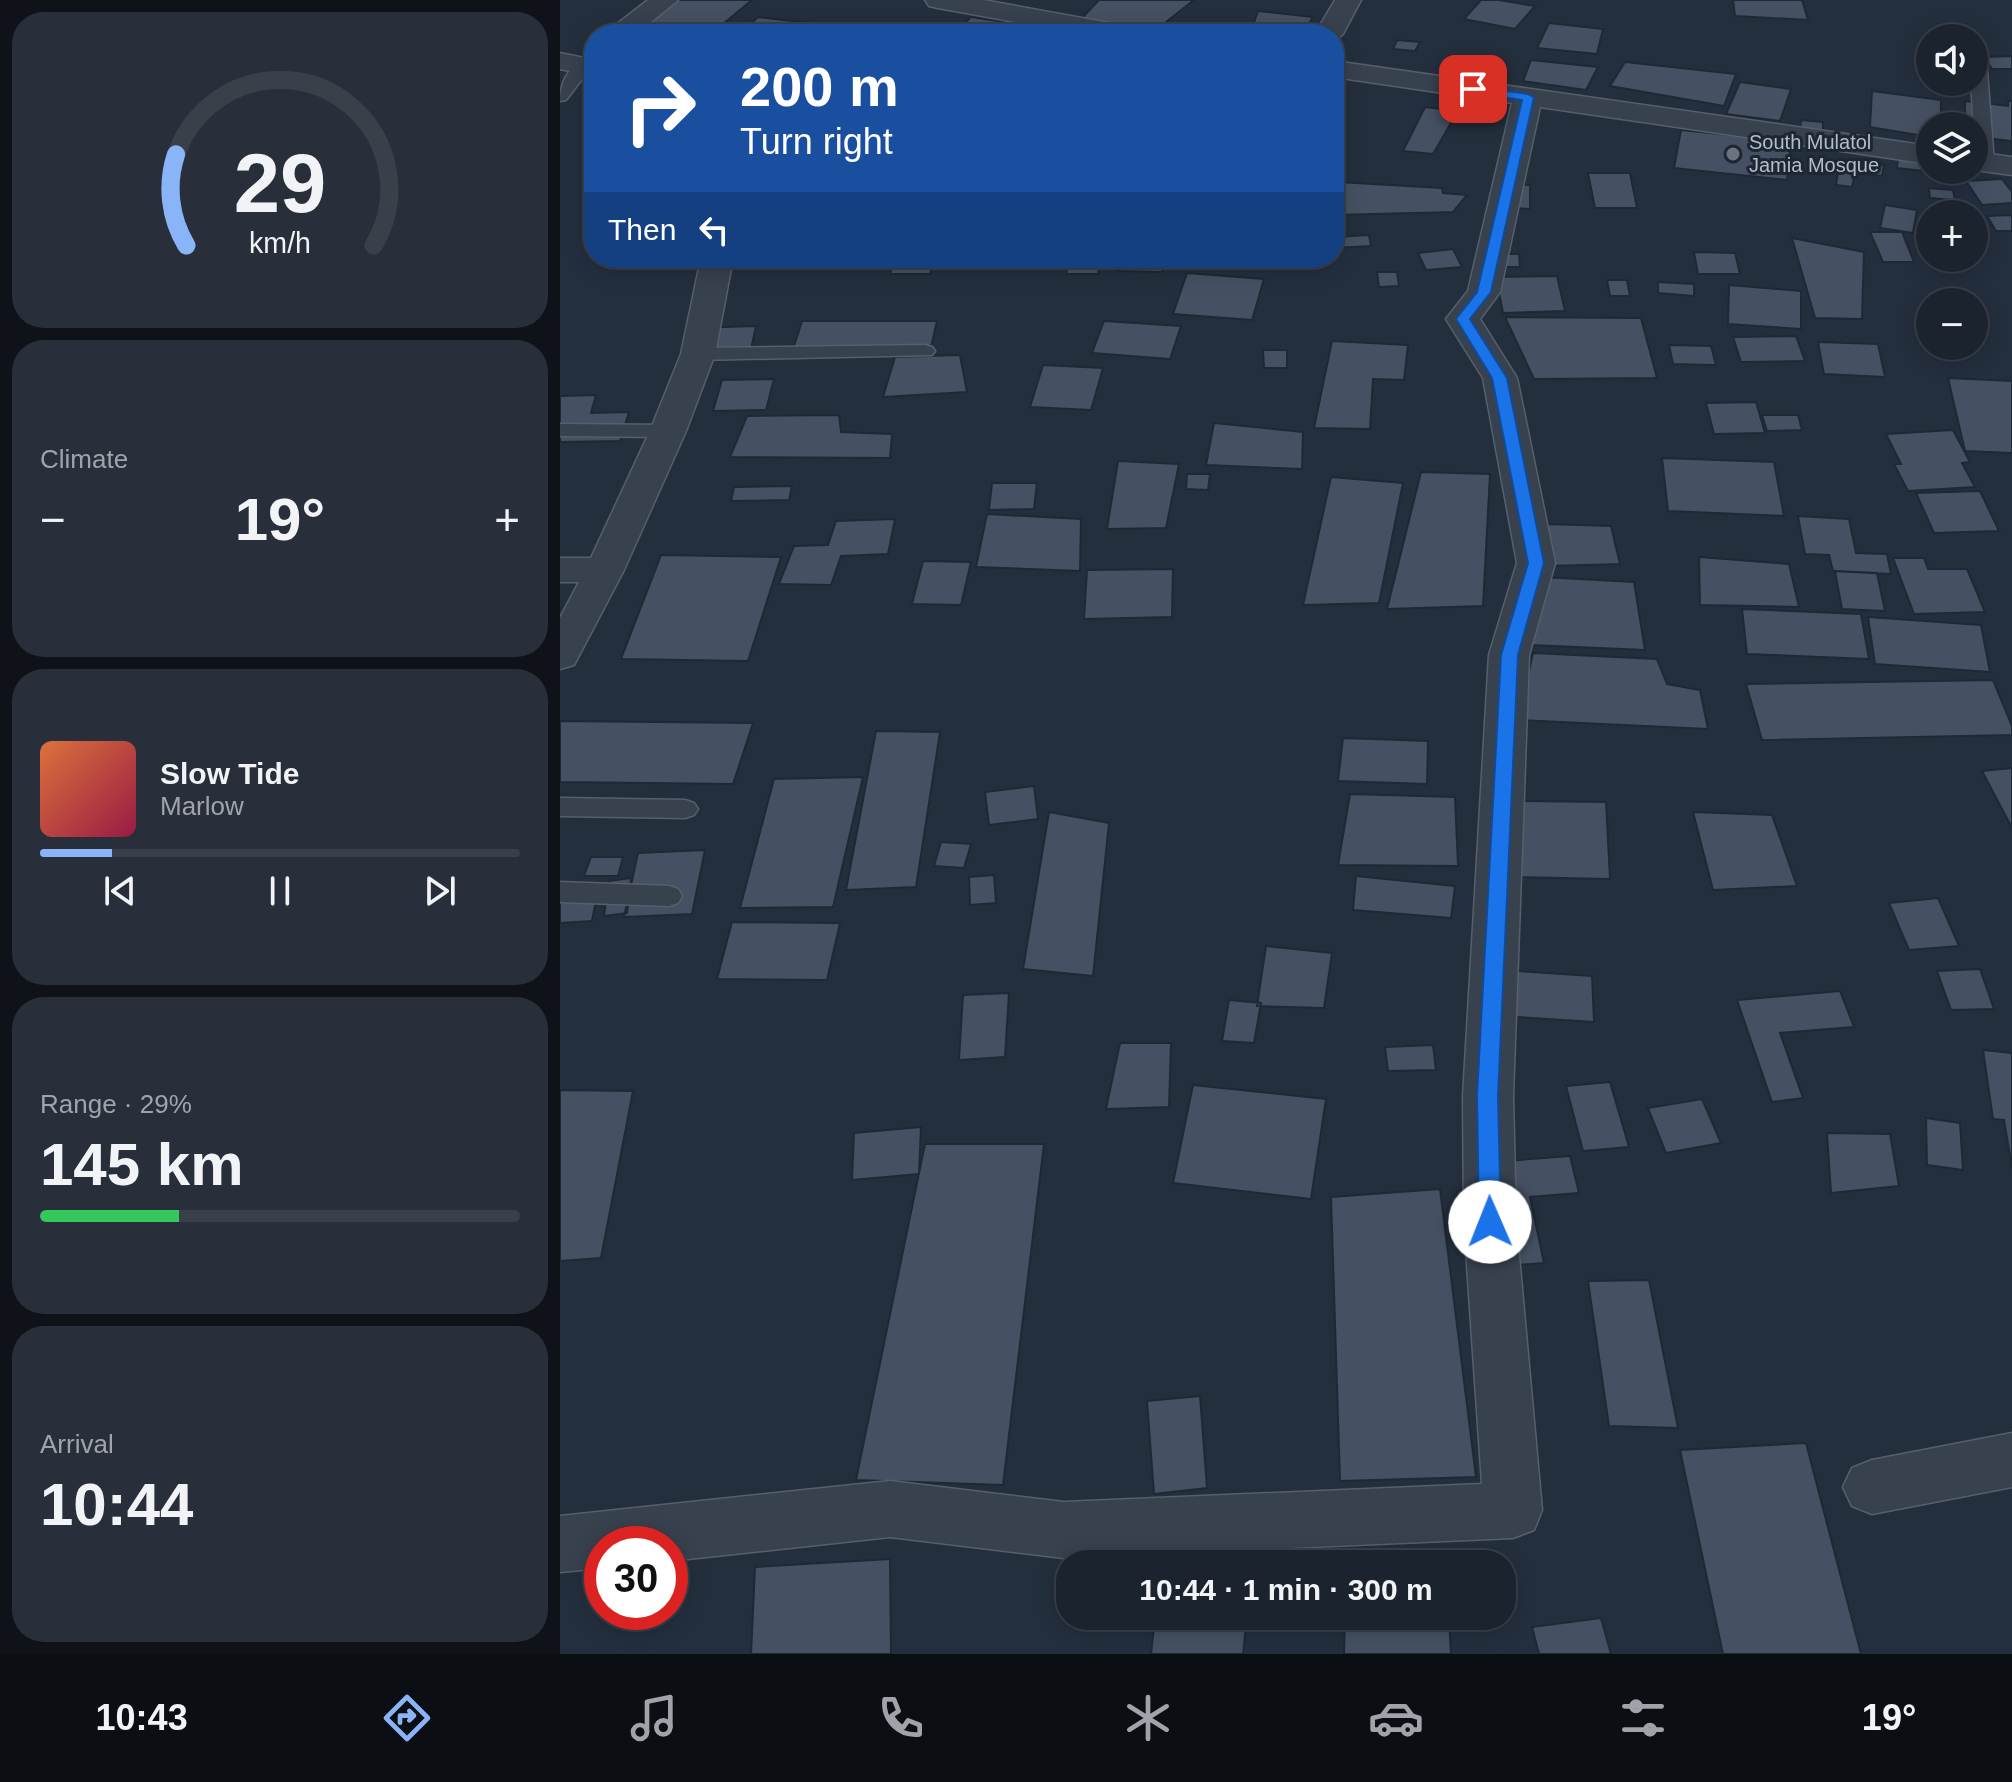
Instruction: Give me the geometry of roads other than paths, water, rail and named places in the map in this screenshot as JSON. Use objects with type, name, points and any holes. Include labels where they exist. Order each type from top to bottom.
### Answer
[{"type":"street","points":[[632,24],[665,0]]},
{"type":"street","points":[[938,0],[1071,24]]},
{"type":"street","points":[[1335,24],[1348,0]]},
{"type":"street","points":[[1344,70],[1916,153]]},
{"type":"street","points":[[560,1544],[890,1509],[1064,1530],[1513,1510],[1490,1222],[1488,1096],[1509,655],[1536,563],[1500,378],[1463,319],[1484,292],[1528,97]]},
{"type":"street","points":[[560,656],[605,570],[668,431],[698,354],[715,268]]},
{"type":"street","points":[[560,570],[605,570]]},
{"type":"street","points":[[1872,1487],[2012,1460]]},
{"type":"lane","points":[[560,96],[582,62]]},
{"type":"lane","points":[[1983,96],[1990,163]]},
{"type":"lane","points":[[698,354],[925,351]]},
{"type":"lane","points":[[560,430],[668,431]]},
{"type":"lane","points":[[560,807],[685,809]]},
{"type":"lane","points":[[560,892],[669,896]]},
{"type":"place","name":"South Mulatol Jamia Mosque","points":[[1733,154]]}]
